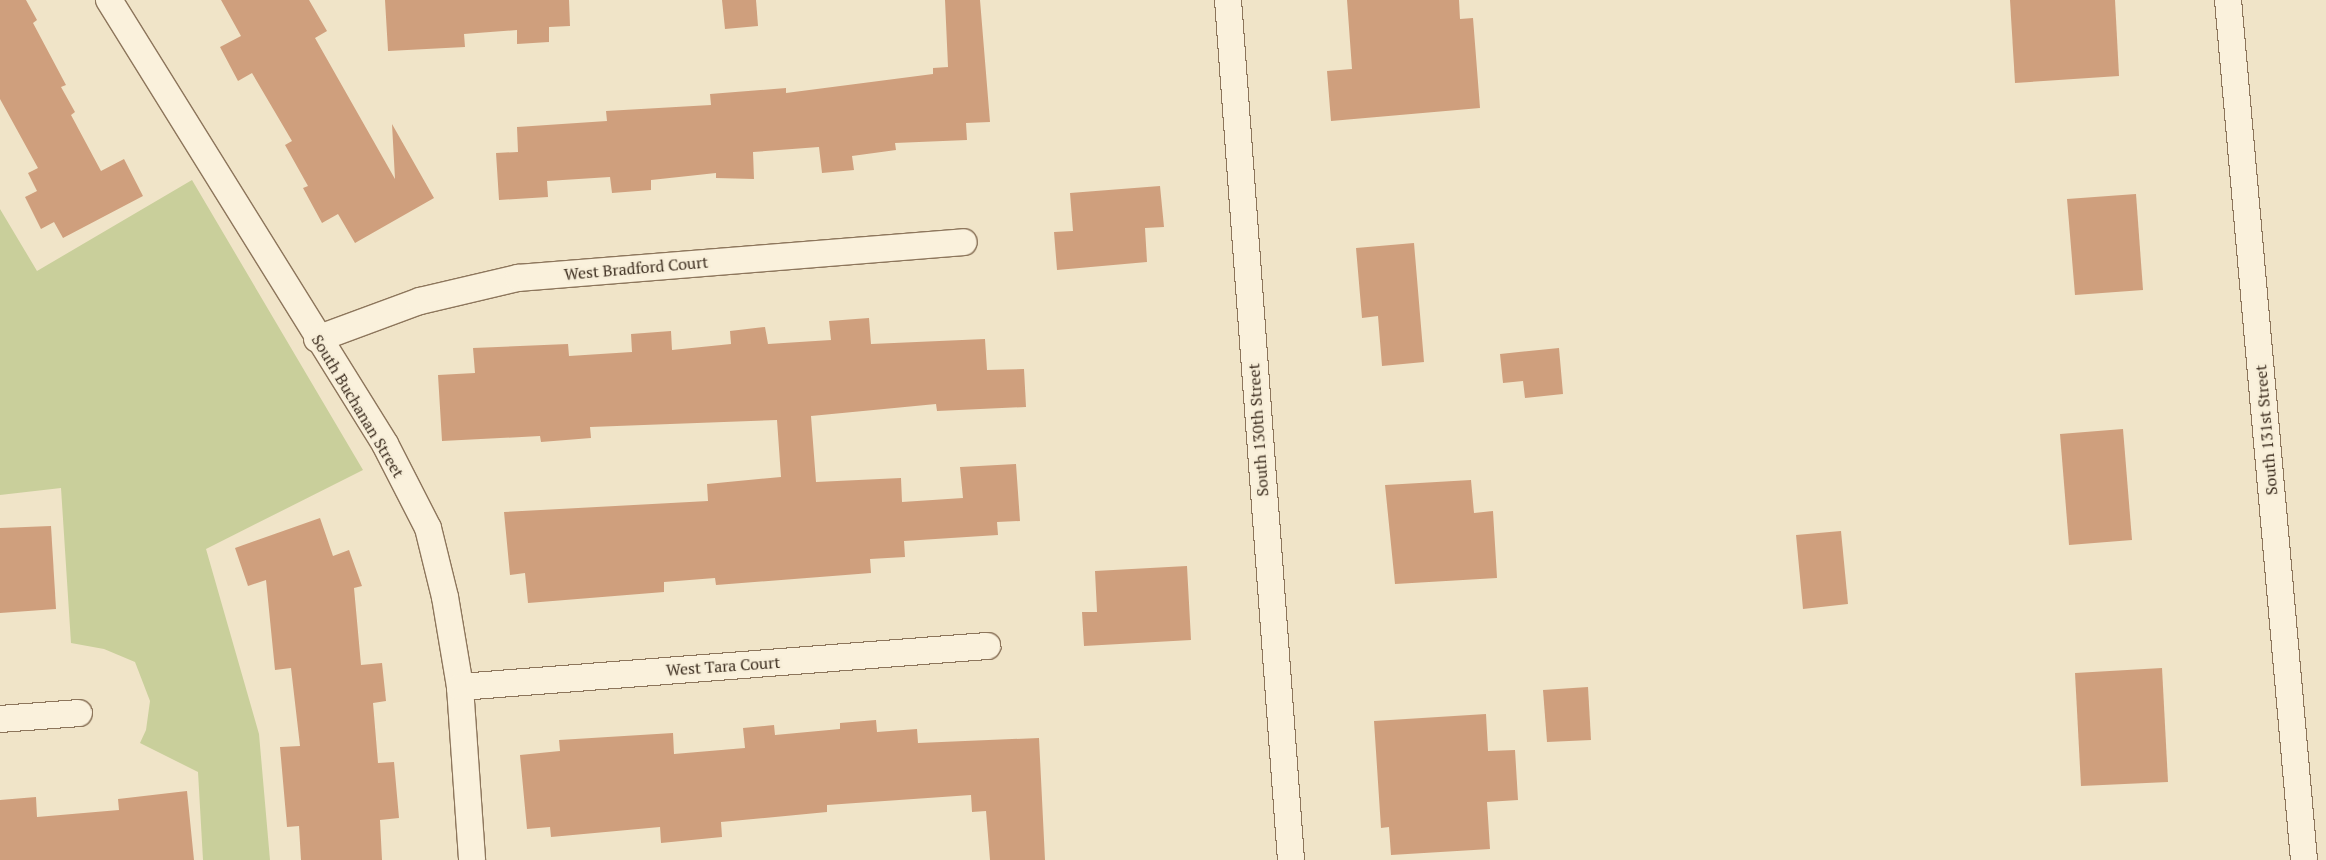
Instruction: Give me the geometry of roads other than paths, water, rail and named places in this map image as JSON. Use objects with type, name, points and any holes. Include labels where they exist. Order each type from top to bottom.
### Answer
[{"type":"street","name":"South Buchanan Street","points":[[109,0],[317,339],[384,444],[428,528],[445,597],[460,686],[472,860]]},
{"type":"street","name":"South 130th Street","points":[[1228,0],[1291,860]]},
{"type":"street","name":"South 131st Street","points":[[2228,0],[2304,860]]},
{"type":"street","name":"West Bradford Court","points":[[317,339],[420,301],[518,278],[964,242]]},
{"type":"street","name":"West Tara Court","points":[[460,686],[987,646]]},
{"type":"street","points":[[0,719],[80,713]]}]
